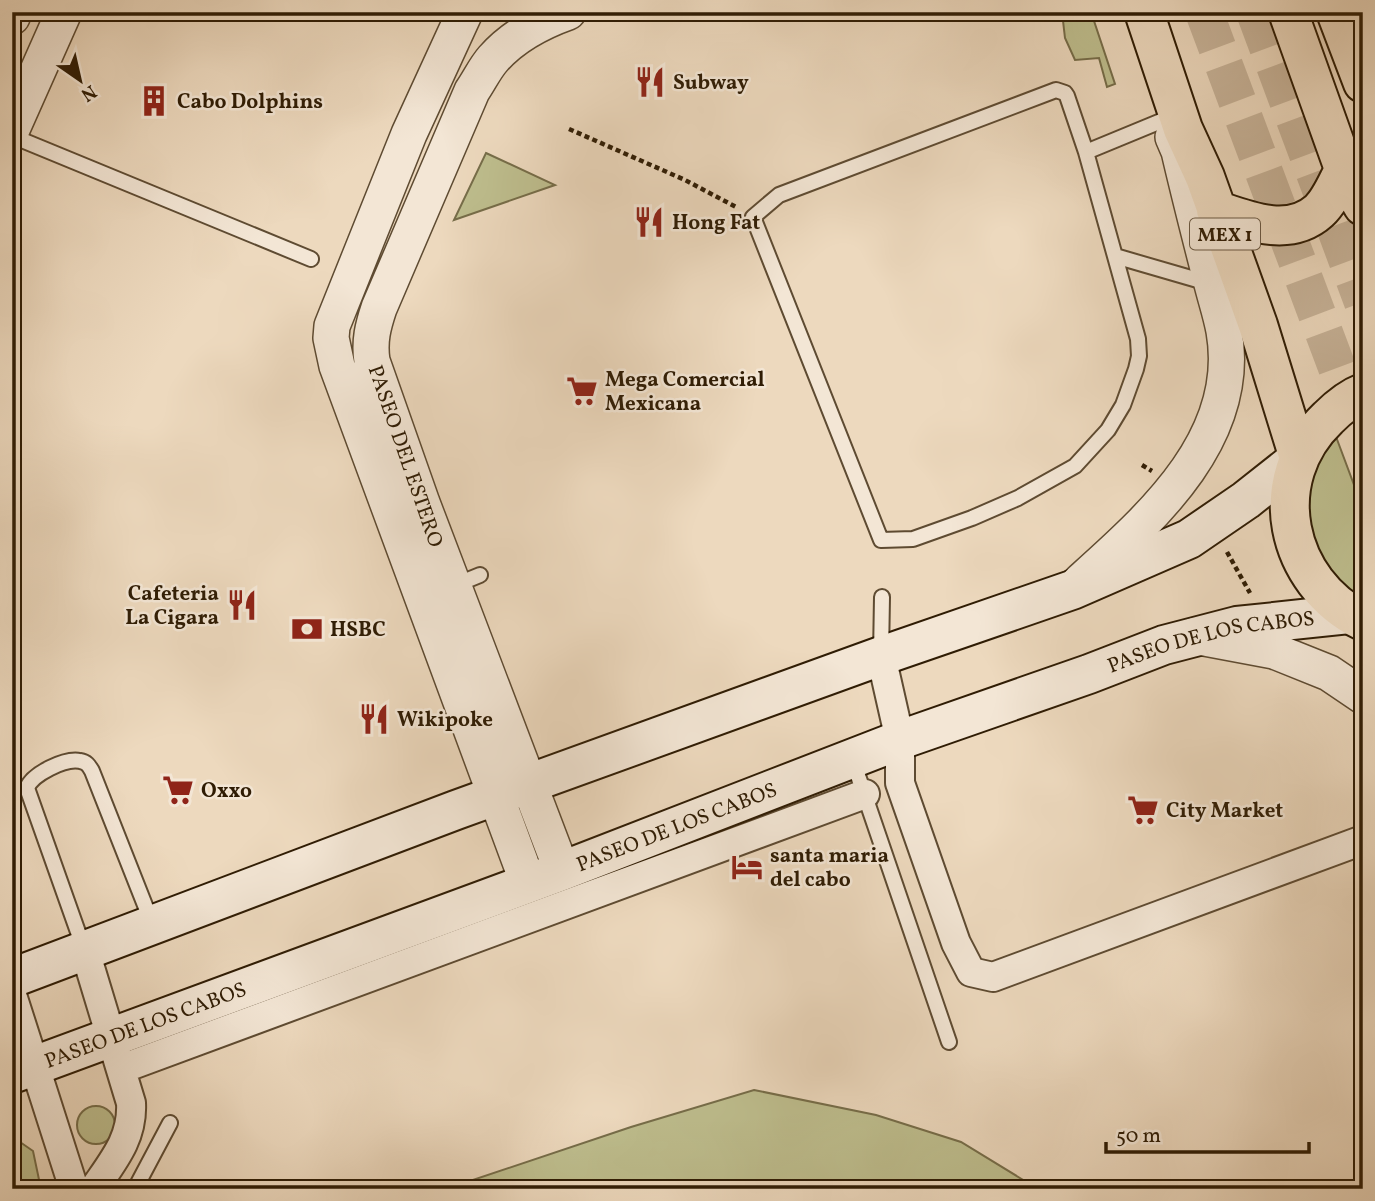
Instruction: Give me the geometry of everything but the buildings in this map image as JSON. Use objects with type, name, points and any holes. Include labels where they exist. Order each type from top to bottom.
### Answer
[{"type":"highway","name":"MEX 1","points":[[1144,12],[1183,129],[1205,177],[1258,325],[1299,458]]},
{"type":"highway","points":[[1288,12],[1345,170],[1363,206]]},
{"type":"highway","points":[[1336,12],[1363,83]]},
{"type":"highway","points":[[1216,210],[1264,224],[1295,224],[1319,211],[1345,170]]},
{"type":"highway","points":[[1356,617],[1331,600],[1304,566],[1296,546],[1290,502],[1299,458],[1309,439],[1337,408],[1363,393]]},
{"type":"main road","points":[[12,978],[514,790],[881,656],[1072,590],[1189,539],[1246,500],[1299,458]]},
{"type":"main road","name":"PASEO DE LOS CABOS","points":[[23,1071],[116,1054],[545,877],[859,777],[900,740],[1194,636],[1237,626],[1356,617]]},
{"type":"street","points":[[14,123],[64,12]]},
{"type":"street","name":"PASEO DEL ESTERO","points":[[465,12],[414,122],[332,326],[331,338],[337,366],[446,589],[545,877]]},
{"type":"street","points":[[1072,590],[1156,511],[1202,449],[1222,400],[1226,365],[1224,332],[1179,151],[1127,12]]},
{"type":"street","name":"PASEO DEL ESTERO","points":[[406,509],[372,361],[371,338],[379,308],[472,92],[493,59],[516,38],[549,16]]},
{"type":"street","points":[[414,122],[452,137]]},
{"type":"street","points":[[1194,636],[1274,651],[1329,673],[1363,696]]},
{"type":"street","points":[[881,656],[900,740],[900,783],[956,943],[971,972],[993,977],[1363,840]]},
{"type":"street","points":[[116,1054],[859,777]]},
{"type":"street","points":[[85,951],[131,1103],[132,1120],[117,1154],[94,1189]]},
{"type":"street","points":[[12,995],[23,1071],[74,1189]]},
{"type":"lane","points":[[1056,90],[1065,93],[1086,152],[1138,339],[1139,356],[1123,405],[1108,430],[1075,466],[1018,498],[913,540],[881,540],[753,217],[779,195],[1056,90]]},
{"type":"lane","points":[[1086,152],[1166,119]]},
{"type":"lane","points":[[14,123],[311,260]]},
{"type":"lane","points":[[1115,256],[1212,284]]},
{"type":"lane","points":[[881,656],[882,597]]},
{"type":"lane","points":[[85,951],[27,788],[30,781],[43,772],[72,761],[88,764],[153,925]]},
{"type":"lane","points":[[859,777],[949,1042]]},
{"type":"lane","points":[[135,1189],[170,1123]]},
{"type":"path","points":[[569,129],[685,180],[753,217]]},
{"type":"path","points":[[1221,542],[1256,604]]},
{"type":"green space","points":[[1062,12],[1091,12],[1115,84],[1107,87],[1099,58],[1075,60],[1065,38]]},
{"type":"green space","points":[[486,153],[555,185],[454,220]]},
{"type":"green space","points":[[1335,434],[1363,509],[1363,609],[1316,568],[1304,487]]},
{"type":"green space","points":[[754,1090],[876,1115],[961,1142],[1038,1189],[446,1189],[631,1127]]},
{"type":"green space","points":[[96,1106],[110,1111],[115,1125],[110,1139],[96,1144],[82,1139],[77,1125],[82,1111]]},
{"type":"green space","points":[[20,1142],[33,1151],[41,1189],[12,1189],[12,1146]]},
{"type":"tunnel","points":[[1204,12],[1363,437]]},
{"type":"tunnel","points":[[1255,12],[1363,302]]},
{"type":"place","name":"Subway","points":[[650,82]]},
{"type":"place","name":"Cabo Dolphins","points":[[154,101]]},
{"type":"place","name":"Hong Fat","points":[[649,222]]},
{"type":"place","name":"Mega Comercial Mexicana","points":[[582,391]]},
{"type":"place","name":"Cafeteria La Cigara","points":[[242,605]]},
{"type":"place","name":"HSBC","points":[[307,629]]},
{"type":"place","name":"Wikipoke","points":[[374,719]]},
{"type":"place","name":"Oxxo","points":[[178,790]]},
{"type":"place","name":"City Market","points":[[1143,810]]},
{"type":"place","name":"santa maria del cabo","points":[[747,867]]}]
